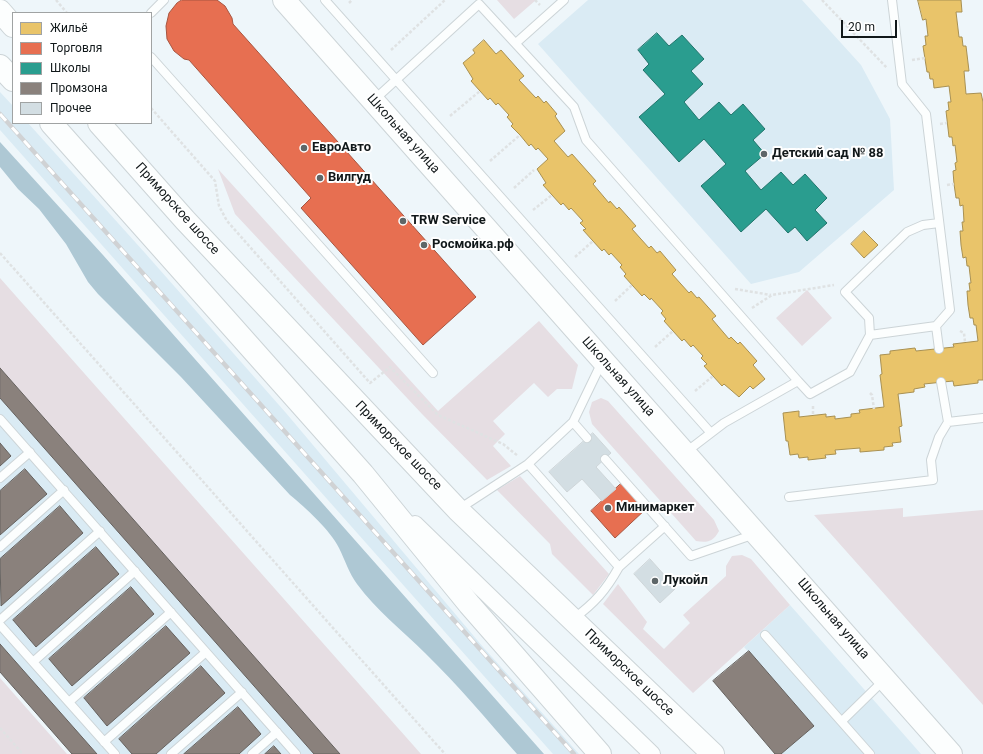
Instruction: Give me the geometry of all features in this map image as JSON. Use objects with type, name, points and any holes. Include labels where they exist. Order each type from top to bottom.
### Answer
[{"type":"main road","name":"Школьная улица","points":[[284,0],[886,678],[951,754]]},
{"type":"main road","points":[[0,12],[12,25]]},
{"type":"main road","points":[[0,66],[12,79]]},
{"type":"main road","points":[[51,124],[363,474],[469,604],[600,754]]},
{"type":"main road","name":"Приморское шоссе","points":[[100,124],[185,220],[458,510],[713,754]]},
{"type":"street","points":[[363,474],[652,754]]},
{"type":"lane","points":[[152,12],[164,0]]},
{"type":"lane","points":[[325,0],[711,433]]},
{"type":"lane","points":[[516,43],[564,0]]},
{"type":"lane","points":[[870,335],[936,326],[950,310],[926,114],[902,84],[892,0]]},
{"type":"lane","points":[[373,100],[479,2],[574,107],[586,140],[810,394],[850,372],[870,335],[869,318],[845,292],[907,232],[923,226],[940,223]]},
{"type":"lane","points":[[152,58],[433,373]]},
{"type":"lane","points":[[936,326],[939,348]]},
{"type":"lane","points":[[458,510],[528,464],[574,422],[603,360]]},
{"type":"lane","points":[[686,452],[724,423],[798,381]]},
{"type":"lane","points":[[789,496],[933,480],[930,460],[939,437],[948,422],[941,382]]},
{"type":"lane","points":[[948,422],[983,418]]},
{"type":"lane","points":[[0,419],[296,754]]},
{"type":"lane","points":[[574,422],[587,438]]},
{"type":"lane","points":[[0,478],[30,452]]},
{"type":"lane","points":[[605,459],[691,556],[758,534]]},
{"type":"lane","points":[[528,464],[619,567]]},
{"type":"lane","points":[[0,547],[64,490]]},
{"type":"lane","points":[[573,619],[591,606],[606,590],[619,567],[665,526]]},
{"type":"lane","points":[[0,620],[100,532]]},
{"type":"lane","points":[[33,662],[135,571]]},
{"type":"lane","points":[[69,702],[171,612]]},
{"type":"lane","points":[[0,625],[115,754]]},
{"type":"lane","points":[[765,635],[870,754]]},
{"type":"lane","points":[[104,742],[206,652]]},
{"type":"lane","points":[[842,721],[886,678]]},
{"type":"lane","points":[[171,754],[242,692]]},
{"type":"lane","points":[[252,754],[277,732]]},
{"type":"path","points":[[56,0],[66,12]]},
{"type":"path","points":[[349,3],[352,0]]},
{"type":"path","points":[[392,50],[445,0]]},
{"type":"path","points":[[822,0],[902,84]]},
{"type":"path","points":[[909,60],[925,58]]},
{"type":"path","points":[[450,116],[480,91]]},
{"type":"path","points":[[152,109],[215,181],[219,206],[227,221],[370,383],[390,367],[438,415],[503,444],[528,464]]},
{"type":"path","points":[[490,161],[520,135]]},
{"type":"path","points":[[514,188],[534,170]]},
{"type":"path","points":[[533,210],[552,195]]},
{"type":"path","points":[[575,257],[593,241]]},
{"type":"path","points":[[0,253],[445,754]]},
{"type":"path","points":[[715,286],[772,295],[839,284]]},
{"type":"path","points":[[615,301],[632,285]]},
{"type":"path","points":[[740,315],[772,295]]},
{"type":"path","points":[[655,346],[673,331]]},
{"type":"path","points":[[960,331],[964,333],[965,342]]},
{"type":"path","points":[[695,391],[713,376]]},
{"type":"path","points":[[870,394],[872,395],[874,408]]},
{"type":"path","points":[[0,728],[23,754]]},
{"type":"shaded area","points":[[497,0],[536,0],[514,19]]},
{"type":"shaded area","name":"Детский сад № 88","points":[[588,0],[802,0],[861,65],[890,119],[894,190],[799,272],[751,284],[538,44]]},
{"type":"shaded area","points":[[0,92],[12,105],[12,124],[29,124],[145,253],[286,413],[483,647],[579,754],[553,754],[0,130]]},
{"type":"shaded area","points":[[218,169],[438,411],[539,321],[578,365],[572,389],[557,389],[548,397],[534,383],[493,421],[505,434],[493,446],[511,466],[487,480],[422,414],[235,214]]},
{"type":"shaded area","points":[[0,278],[421,754],[340,754],[0,368]]},
{"type":"shaded area","points":[[807,290],[832,318],[802,346],[776,318]]},
{"type":"shaded area","points":[[0,368],[340,754],[72,754],[0,672]]},
{"type":"shaded area","points":[[601,398],[608,401],[714,520],[719,531],[712,540],[707,542],[696,541],[592,424],[589,412],[592,402]]},
{"type":"shaded area","points":[[520,476],[609,574],[593,595],[552,554],[550,544],[497,490]]},
{"type":"shaded area","points":[[903,508],[903,517],[983,510],[983,705],[814,515]]},
{"type":"shaded area","points":[[742,555],[751,559],[790,605],[693,693],[603,604],[618,584],[647,622],[643,629],[664,649],[690,623],[683,615],[726,576],[726,566],[732,556]]},
{"type":"shaded area","points":[[790,605],[921,754],[781,754],[814,726],[744,647]]},
{"type":"shaded area","points":[[0,678],[67,754],[0,754]]},
{"type":"water","points":[[0,142],[103,255],[544,754],[517,754],[449,678],[364,593],[357,584],[335,541],[324,527],[290,495],[181,377],[98,294],[88,282],[66,244],[39,209],[18,189],[0,167]]},
{"type":"building: Жильё","points":[[918,0],[961,0],[962,12],[956,12],[959,37],[962,37],[963,46],[966,46],[969,71],[964,71],[966,94],[981,93],[983,102],[983,380],[978,380],[978,383],[954,386],[953,381],[924,384],[925,387],[914,389],[914,392],[898,394],[902,426],[899,427],[901,442],[892,443],[893,446],[884,447],[884,450],[860,452],[860,448],[835,450],[836,454],[825,455],[826,458],[808,460],[808,457],[799,458],[798,454],[790,455],[788,441],[786,441],[783,413],[799,411],[799,417],[826,414],[826,417],[835,416],[835,419],[851,417],[851,414],[860,413],[859,410],[884,407],[880,375],[882,374],[880,355],[890,354],[890,351],[915,348],[916,351],[954,347],[953,344],[978,341],[976,325],[974,325],[973,318],[970,318],[968,305],[967,291],[970,291],[969,283],[971,283],[969,266],[967,266],[966,257],[963,258],[961,245],[960,231],[963,231],[962,222],[964,222],[963,205],[960,206],[959,198],[956,198],[954,184],[953,171],[956,170],[955,163],[957,162],[955,145],[953,146],[952,137],[949,137],[946,111],[949,110],[948,102],[951,102],[949,86],[934,88],[933,79],[930,79],[929,72],[927,72],[923,46],[926,45],[925,36],[928,36],[926,19],[923,20]]},
{"type":"building: Жильё","points":[[484,40],[496,54],[501,50],[524,76],[519,80],[536,98],[538,96],[544,103],[546,101],[557,114],[555,116],[565,131],[554,141],[568,157],[572,154],[596,181],[593,184],[609,203],[610,201],[617,209],[619,207],[636,226],[632,229],[649,248],[651,246],[657,253],[660,251],[676,270],[672,274],[689,293],[691,291],[697,298],[699,297],[716,316],[712,319],[729,339],[731,337],[738,344],[740,342],[757,361],[753,365],[765,379],[753,389],[750,386],[739,397],[724,384],[722,386],[704,366],[707,364],[701,358],[703,356],[693,345],[691,347],[684,339],[682,341],[664,321],[666,319],[661,313],[663,311],[651,298],[650,300],[644,294],[642,296],[624,276],[626,274],[620,267],[622,265],[611,253],[609,255],[604,249],[602,251],[583,230],[586,229],[580,223],[583,221],[571,208],[569,210],[563,203],[561,205],[543,185],[546,183],[537,169],[548,159],[538,148],[536,150],[531,144],[529,146],[511,126],[513,124],[507,117],[509,115],[498,103],[496,105],[490,98],[488,100],[471,81],[473,79],[463,63],[475,53],[473,50]]},
{"type":"building: Жильё","points":[[864,231],[878,245],[864,258],[851,244]]},
{"type":"building: Торговля","points":[[182,0],[217,0],[225,6],[232,18],[233,24],[476,297],[423,345],[301,208],[311,198],[189,60],[184,59],[174,51],[167,39],[166,26],[169,13],[177,3]]},
{"type":"building: Торговля","points":[[623,482],[647,508],[615,538],[591,511]]},
{"type":"building: Школы","points":[[657,33],[669,46],[682,35],[704,59],[691,71],[703,84],[684,102],[699,120],[719,102],[731,115],[743,104],[765,129],[753,140],[765,154],[745,171],[761,190],[781,172],[793,185],[805,174],[827,198],[815,210],[827,223],[807,241],[795,227],[788,233],[766,209],[741,232],[701,186],[726,164],[704,139],[679,162],[639,117],[665,94],[643,70],[649,64],[638,50]]},
{"type":"building: Промзона","points":[[0,368],[340,754],[314,754],[0,398]]},
{"type":"building: Промзона","points":[[0,443],[11,456],[0,466]]},
{"type":"building: Промзона","points":[[25,469],[47,494],[0,535],[0,491]]},
{"type":"building: Промзона","points":[[60,506],[83,533],[1,606],[0,559]]},
{"type":"building: Промзона","points":[[96,547],[119,574],[36,647],[13,620]]},
{"type":"building: Промзона","points":[[131,587],[154,614],[72,686],[49,659]]},
{"type":"building: Промзона","points":[[166,626],[190,653],[107,726],[84,698]]},
{"type":"building: Промзона","points":[[0,644],[97,754],[72,754],[0,672]]},
{"type":"building: Промзона","points":[[749,651],[814,726],[781,754],[775,754],[713,681]]},
{"type":"building: Промзона","points":[[201,666],[225,693],[156,754],[132,754],[119,739]]},
{"type":"building: Промзона","points":[[238,707],[261,734],[239,754],[184,754]]},
{"type":"building: Промзона","points":[[274,746],[281,754],[265,754]]},
{"type":"building: Прочее","points":[[593,433],[611,453],[596,467],[616,489],[602,501],[582,479],[567,492],[549,472]]},
{"type":"building: Прочее","name":"Лукойл","points":[[650,559],[676,588],[660,603],[634,574]]},
{"type":"railway","points":[[0,114],[574,754]]},
{"type":"place","name":"ЕвроАвто","points":[[304,148]]},
{"type":"place","name":"Детский сад № 88","points":[[764,154]]},
{"type":"place","name":"Вилгуд","points":[[320,178]]},
{"type":"place","name":"TRW Service","points":[[403,221]]},
{"type":"place","name":"Росмойка.рф","points":[[424,245]]},
{"type":"place","name":"Минимаркет","points":[[608,508]]},
{"type":"place","name":"Лукойл","points":[[655,581]]}]
